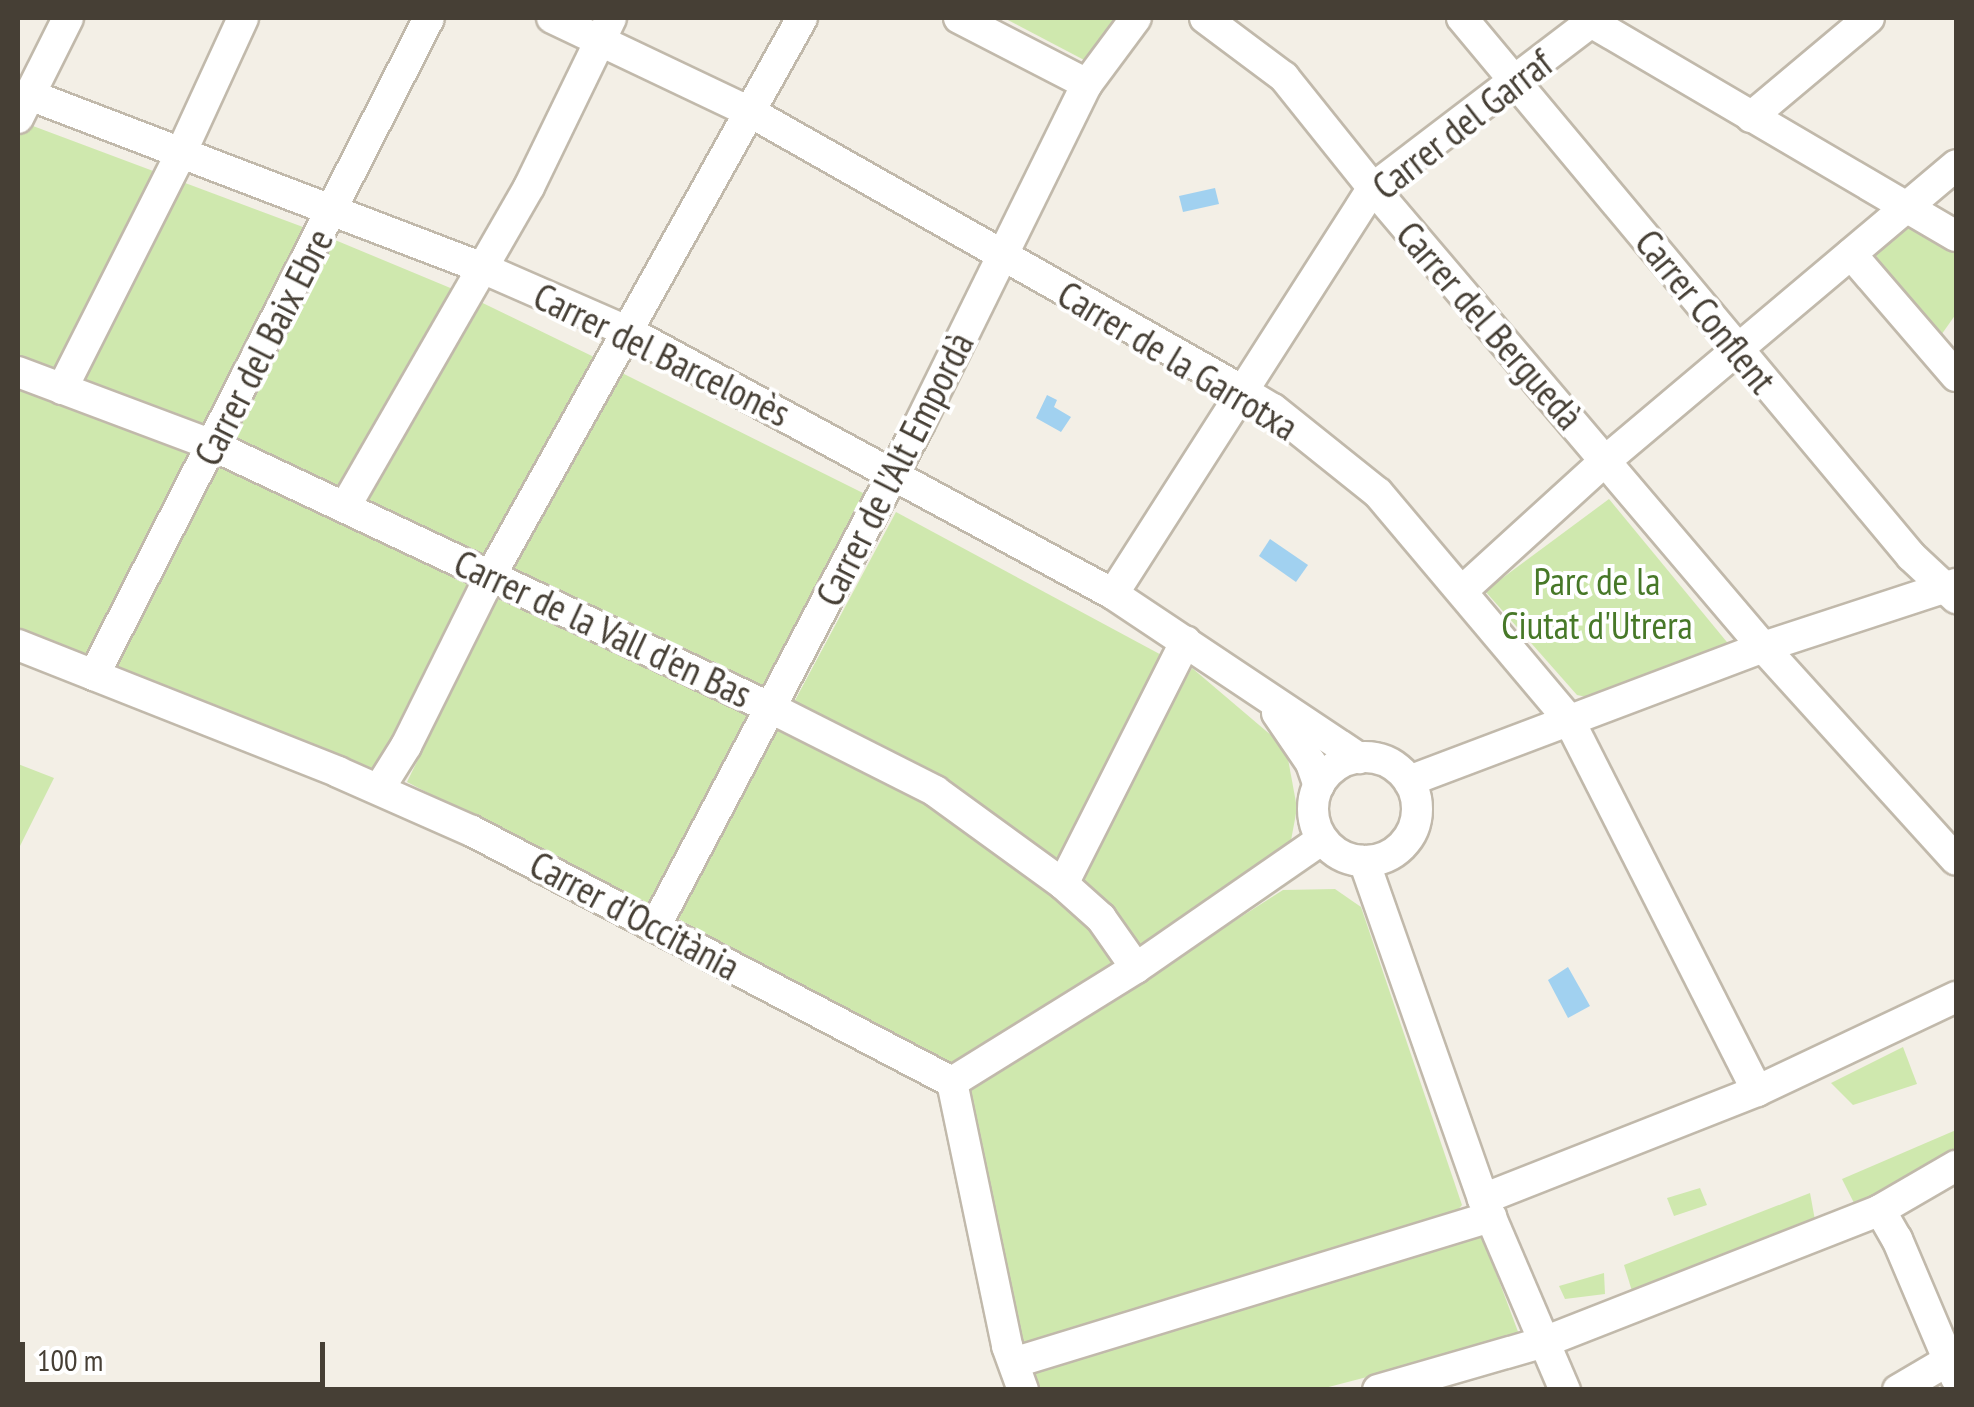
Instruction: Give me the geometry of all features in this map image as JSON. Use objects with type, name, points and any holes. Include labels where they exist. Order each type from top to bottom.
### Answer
[{"type":"street","points":[[22,106],[68,18]]},
{"type":"street","points":[[62,388],[181,153],[243,18]]},
{"type":"street","name":"Carrer del Baix Ebre","points":[[94,675],[430,18]]},
{"type":"street","name":"Carrer de la Garrotxa","points":[[552,18],[605,30],[1241,390],[1274,409],[1378,492],[1569,720],[1757,1092]]},
{"type":"street","points":[[379,789],[406,746],[491,575],[802,18]]},
{"type":"street","points":[[958,18],[1086,84]]},
{"type":"street","name":"Carrer de l'Alt Empordà","points":[[656,924],[894,472],[1086,84],[1136,18]]},
{"type":"street","name":"Carrer del Berguedà","points":[[1205,18],[1284,76],[1372,188],[1762,647],[1956,860]]},
{"type":"street","name":"Carrer Conflent","points":[[1462,18],[1518,80],[1736,350],[1911,556],[1953,590]]},
{"type":"street","points":[[1750,117],[1870,18]]},
{"type":"street","points":[[1594,20],[1750,117],[1956,236]]},
{"type":"street","name":"Carrer del Garraf","points":[[1112,594],[1372,188],[1594,20]]},
{"type":"street","points":[[345,507],[480,266],[529,187],[605,30]]},
{"type":"street","name":"Carrer del Barcelonès","points":[[22,106],[181,153],[480,266],[629,332],[894,472],[1112,594],[1360,758]]},
{"type":"street","points":[[1462,591],[1605,461],[1956,165]]},
{"type":"street","points":[[1851,254],[1956,376]]},
{"type":"street","name":"Carrer de la Vall d'en Bas","points":[[18,372],[212,445],[772,708],[935,790],[1063,884],[1101,918],[1136,968]]},
{"type":"street","points":[[1410,782],[1762,647],[1953,590]]},
{"type":"street","points":[[1063,884],[1186,641]]},
{"type":"street","name":"Carrer d'Occitània","points":[[18,644],[379,789],[656,924],[952,1082]]},
{"type":"street","name":"Carrer del Barcelonès","points":[[1259,691],[1292,730],[1312,763],[1319,786]]},
{"type":"street","points":[[1360,758],[1388,762],[1410,782],[1416,799],[1410,834],[1399,849],[1364,861],[1341,855],[1322,838],[1314,813],[1319,786],[1335,767],[1360,758]]},
{"type":"street","points":[[1322,838],[1136,968],[952,1082],[1007,1346],[1020,1376],[1487,1208],[1757,1092],[1956,997]]},
{"type":"street","points":[[1364,861],[1487,1208],[1565,1390]]},
{"type":"street","points":[[1378,1390],[1544,1342],[1880,1210],[1956,1166]]},
{"type":"street","points":[[1880,1210],[1897,1239],[1953,1365],[1898,1390]]},
{"type":"green space","points":[[1004,18],[1116,18],[1086,61]]},
{"type":"green space","points":[[25,123],[311,230],[460,292],[594,357],[487,559],[381,775],[18,631],[18,137]]},
{"type":"green space","points":[[1911,223],[1956,246],[1956,314],[1939,338],[1881,269],[1876,255]]},
{"type":"green space","points":[[620,372],[871,497],[768,695],[510,569]]},
{"type":"green space","name":"Parc de la Ciutat d'Utrera","points":[[1609,499],[1731,647],[1595,699],[1577,695],[1485,591]]},
{"type":"green space","points":[[896,512],[1167,658],[1060,870],[793,704]]},
{"type":"green space","points":[[499,594],[756,716],[651,909],[407,782]]},
{"type":"green space","points":[[1192,668],[1286,748],[1297,808],[1290,846],[1139,954],[1071,882]]},
{"type":"green space","points":[[778,723],[930,805],[1056,891],[1120,963],[952,1069],[675,917]]},
{"type":"green space","points":[[18,764],[54,778],[18,850]]},
{"type":"green space","points":[[1335,889],[1361,907],[1462,1205],[1450,1219],[1023,1347],[969,1091],[1283,890]]},
{"type":"green space","points":[[1903,1047],[1917,1084],[1853,1105],[1831,1083]]},
{"type":"green space","points":[[1956,1130],[1956,1150],[1855,1205],[1842,1179]]},
{"type":"green space","points":[[1700,1188],[1707,1205],[1674,1216],[1667,1198]]},
{"type":"green space","points":[[1810,1193],[1815,1220],[1632,1291],[1624,1265]]},
{"type":"green space","points":[[1480,1230],[1520,1337],[1321,1389],[1030,1389],[1024,1368]]},
{"type":"green space","points":[[1604,1273],[1605,1294],[1565,1299],[1559,1286]]},
{"type":"water","points":[[1215,188],[1219,204],[1183,212],[1179,196]]},
{"type":"water","points":[[1047,395],[1057,400],[1054,407],[1071,417],[1061,432],[1036,418]]},
{"type":"water","points":[[1270,539],[1308,565],[1296,582],[1259,556]]},
{"type":"water","points":[[1568,967],[1590,1006],[1568,1018],[1548,980]]}]
